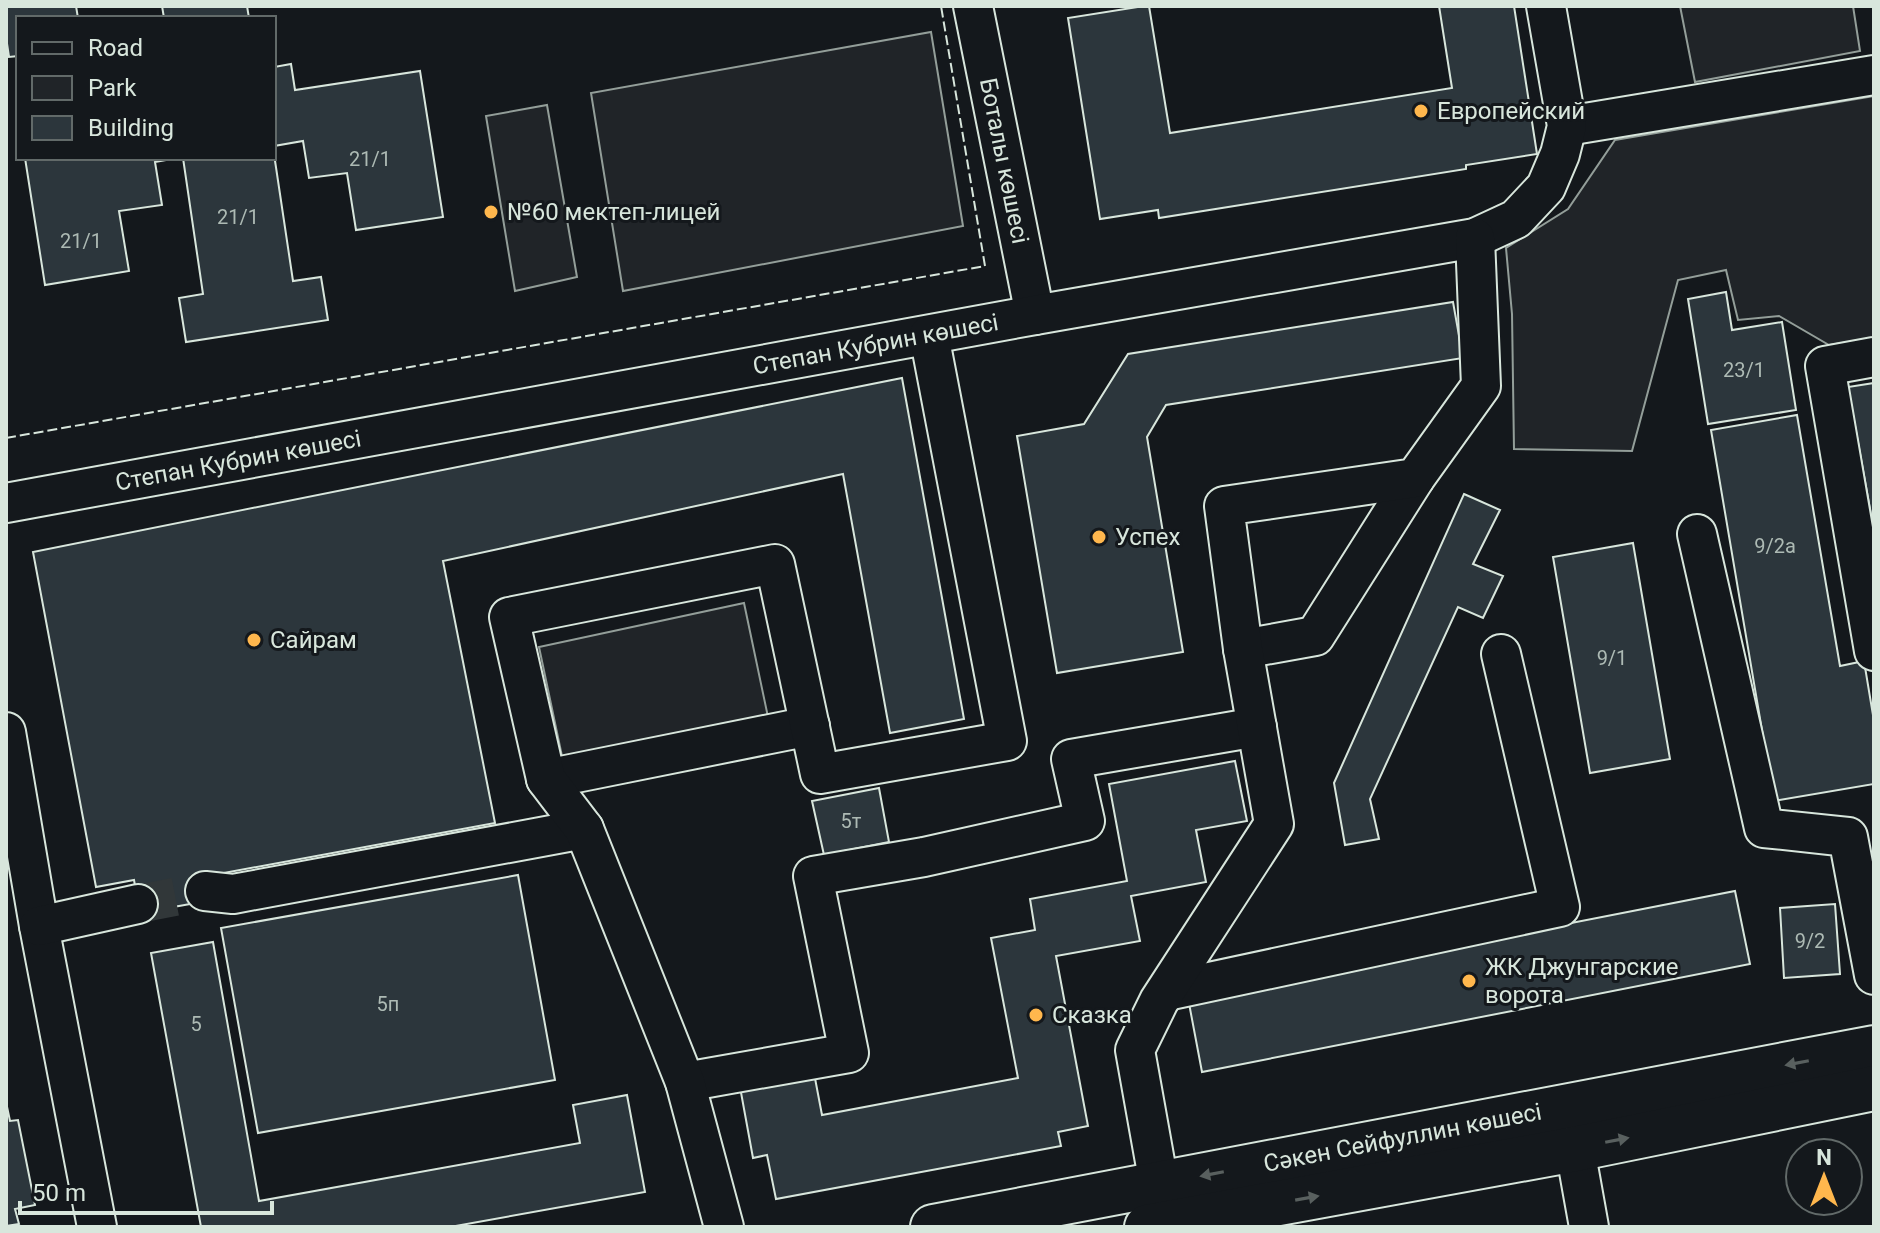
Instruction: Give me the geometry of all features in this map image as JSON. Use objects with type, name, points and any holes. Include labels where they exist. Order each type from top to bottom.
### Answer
[{"type":"main road","name":"Сәкен Сейфуллин көшесі","points":[[933,1227],[1874,1048]]},
{"type":"main road","name":"Сәкен Сейфуллин көшесі","points":[[1147,1227],[1575,1149],[1874,1088]]},
{"type":"street","name":"Боталы көшесі","points":[[973,6],[1035,315]]},
{"type":"street","name":"Степан Кубрин көшесі","points":[[6,503],[1475,238],[1516,219],[1546,187],[1560,154],[1567,126],[1546,6]]},
{"type":"street","points":[[1567,126],[1874,75]]},
{"type":"street","points":[[1243,649],[1315,636],[1415,478],[1481,386],[1475,238]]},
{"type":"street","points":[[724,1227],[685,1082],[584,829],[546,779],[509,617],[775,564],[820,774],[1007,741],[929,335]]},
{"type":"street","points":[[1874,357],[1825,366],[1874,651]]},
{"type":"street","points":[[1159,1184],[1135,1050],[1159,1001],[1274,824],[1243,649],[1224,506],[1415,478]]},
{"type":"street","points":[[1697,534],[1764,828],[1848,837],[1874,975]]},
{"type":"street","points":[[1167,991],[1560,907],[1501,654]]},
{"type":"street","points":[[546,779],[810,726]]},
{"type":"street","points":[[685,1082],[849,1053],[813,876],[924,857],[1085,821],[1071,759],[1257,727]]},
{"type":"street","points":[[6,732],[39,926],[97,1227]]},
{"type":"street","points":[[205,891],[233,894],[584,829]]},
{"type":"street","points":[[39,926],[138,904]]},
{"type":"street","points":[[1575,1149],[1589,1227]]},
{"type":"green space","points":[[1680,6],[1853,6],[1860,51],[1695,82]]},
{"type":"green space","points":[[931,32],[963,226],[623,291],[591,93]]},
{"type":"green space","points":[[1874,96],[1874,338],[1829,345],[1779,316],[1738,320],[1726,270],[1678,280],[1632,451],[1514,449],[1512,314],[1506,248],[1568,209],[1615,140]]},
{"type":"green space","points":[[547,105],[577,277],[515,291],[486,116]]},
{"type":"green space","points":[[744,603],[768,717],[563,761],[539,647]]},
{"type":"building","points":[[6,6],[76,6],[78,16],[16,16],[16,56],[9,57]]},
{"type":"building","points":[[162,6],[247,6],[249,16],[164,16]]},
{"type":"building","name":"Европейский","points":[[1149,6],[1170,133],[1452,88],[1439,6],[1514,6],[1537,154],[1466,165],[1466,169],[1159,218],[1158,210],[1100,219],[1068,18]]},
{"type":"building","points":[[291,64],[295,90],[420,71],[443,217],[356,230],[347,173],[309,178],[303,141],[276,146],[276,67]]},
{"type":"building","points":[[25,160],[166,160],[155,162],[162,205],[119,211],[129,271],[45,285]]},
{"type":"building","points":[[183,160],[275,160],[293,281],[321,277],[328,320],[186,342],[179,298],[203,294]]},
{"type":"building","points":[[1726,292],[1732,330],[1782,322],[1796,410],[1708,424],[1688,299]]},
{"type":"building","name":"Успех","points":[[1453,302],[1463,358],[1166,405],[1147,437],[1183,652],[1057,673],[1017,436],[1084,424],[1128,354]]},
{"type":"building","name":"Сайрам","points":[[902,378],[964,719],[890,733],[843,474],[443,561],[495,823],[202,877],[207,901],[140,913],[134,880],[96,887],[33,552]]},
{"type":"building","points":[[1874,383],[1874,531],[1848,387]]},
{"type":"building","points":[[1797,415],[1840,666],[1864,661],[1874,721],[1874,784],[1774,801],[1711,430]]},
{"type":"building","points":[[1464,494],[1500,510],[1473,564],[1503,576],[1483,618],[1458,607],[1370,799],[1379,839],[1345,845],[1334,783]]},
{"type":"building","points":[[1633,543],[1670,759],[1590,773],[1553,557]]},
{"type":"building","name":"Сказка","points":[[1235,761],[1247,821],[1196,830],[1206,882],[1131,896],[1140,941],[1056,956],[1088,1126],[1058,1132],[1061,1146],[776,1199],[767,1155],[753,1158],[740,1087],[814,1073],[822,1115],[1018,1078],[991,938],[1035,930],[1030,899],[1127,881],[1109,784]]},
{"type":"building","points":[[879,788],[889,842],[824,855],[812,801]]},
{"type":"building","points":[[518,875],[555,1080],[258,1133],[221,928]]},
{"type":"building","name":"ЖК Джунгарские ворота","points":[[1735,891],[1750,964],[1202,1072],[1188,998]]},
{"type":"building","points":[[1835,904],[1840,974],[1784,978],[1780,908]]},
{"type":"building","points":[[213,942],[259,1201],[580,1143],[573,1105],[627,1095],[645,1192],[450,1227],[201,1227],[151,953]]},
{"type":"building","points":[[6,1102],[10,1121],[18,1120],[35,1205],[15,1209],[19,1224],[6,1226]]},
{"type":"tunnel","points":[[138,904],[205,891]]},
{"type":"fence","points":[[6,438],[985,266],[941,6]]},
{"type":"place","name":"Европейский","points":[[1421,111]]},
{"type":"place","name":"№60 мектеп-лицей","points":[[491,212]]},
{"type":"place","name":"Успех","points":[[1099,537]]},
{"type":"place","name":"Сайрам","points":[[254,640]]},
{"type":"place","name":"ЖК Джунгарские ворота","points":[[1469,981]]},
{"type":"place","name":"Сказка","points":[[1036,1015]]}]
